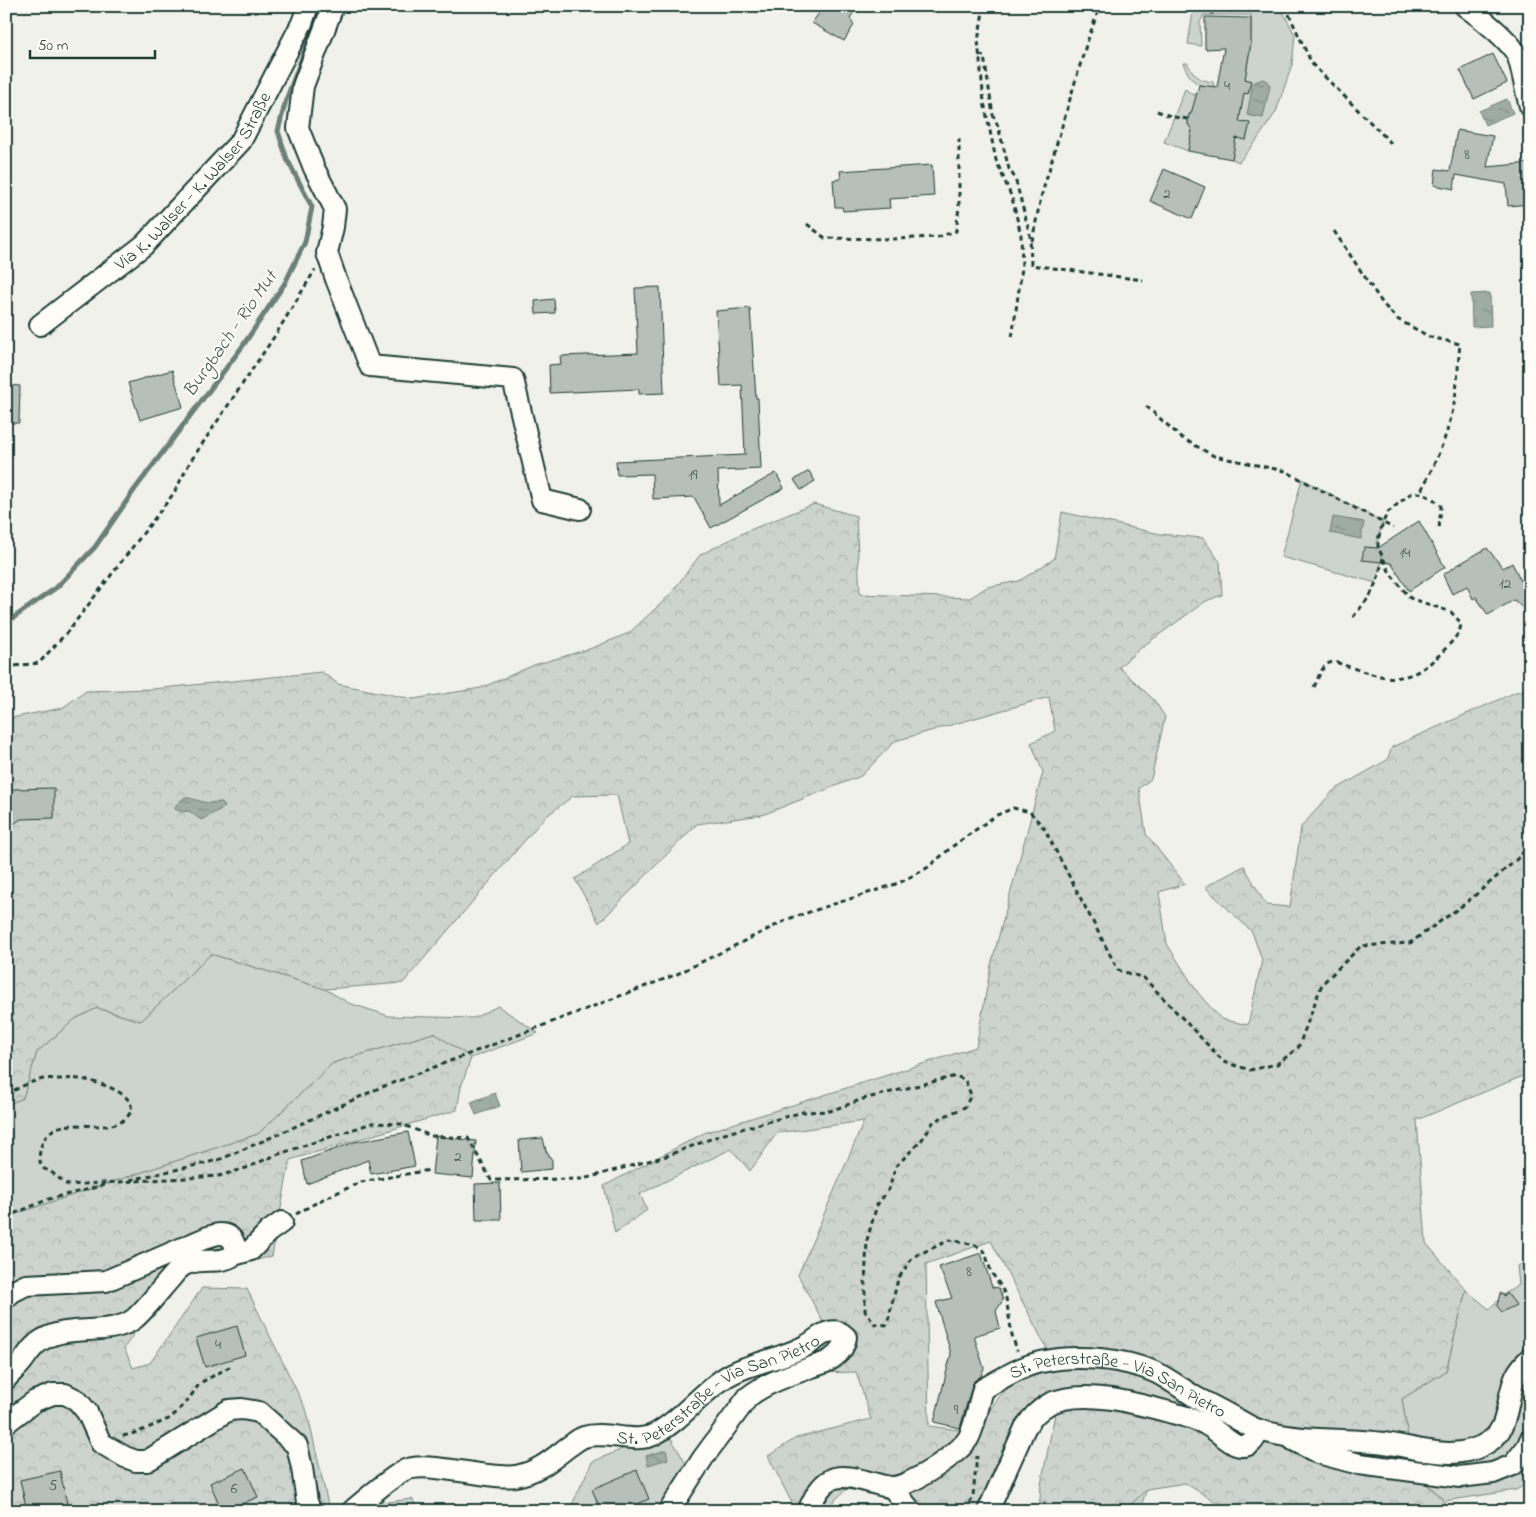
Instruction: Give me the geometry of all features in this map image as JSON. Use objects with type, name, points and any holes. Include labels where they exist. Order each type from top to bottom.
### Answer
[{"type":"street","name":"Via K. Walser - K. Walser Straße","points":[[40,325],[144,245],[241,141],[302,23],[308,6]]},
{"type":"street","points":[[332,6],[303,86],[298,128],[314,168],[334,209],[328,253],[336,279],[370,366],[513,378],[542,500],[580,508]]},
{"type":"street","points":[[1465,6],[1482,18],[1510,45],[1517,55],[1530,106]]},
{"type":"street","points":[[6,1379],[41,1340],[55,1334],[70,1331],[120,1327],[134,1318],[186,1264],[224,1260],[251,1250],[268,1232],[282,1222]]},
{"type":"street","points":[[6,1298],[12,1292],[26,1285],[106,1281],[208,1237],[220,1234],[229,1235],[234,1240],[236,1250],[234,1255]]},
{"type":"street","name":"St. Peterstraße - Via San Pietro","points":[[352,1511],[404,1470],[429,1468],[479,1475],[515,1476],[543,1467],[584,1437],[650,1437],[672,1422],[722,1379],[733,1372],[793,1352],[809,1344],[823,1333],[842,1332],[846,1337],[845,1344],[834,1358],[777,1380],[756,1390],[748,1397],[703,1458],[669,1511]]},
{"type":"street","points":[[1516,1376],[1522,1357],[1530,1342]]},
{"type":"street","name":"St. Peterstraße - Via San Pietro","points":[[892,1487],[910,1482],[940,1464],[969,1438],[983,1389],[1023,1368],[1040,1362],[1059,1359],[1096,1359],[1130,1363],[1157,1373],[1197,1398],[1257,1430],[1283,1435],[1387,1444],[1445,1454],[1458,1454],[1482,1446],[1497,1435],[1502,1426],[1516,1376],[1530,1358]]},
{"type":"street","points":[[6,1423],[35,1401],[53,1394],[65,1394],[77,1400],[87,1412],[102,1443],[125,1457],[136,1461],[147,1461],[229,1410],[242,1409],[259,1412],[297,1446],[307,1502],[311,1511]]},
{"type":"street","name":"St. Peterstraße - Via San Pietro","points":[[988,1511],[1025,1428],[1032,1417],[1050,1403],[1062,1400],[1091,1398],[1125,1401],[1205,1423],[1236,1445],[1246,1446],[1252,1442],[1256,1438],[1257,1430]]},
{"type":"street","points":[[1283,1435],[1318,1453],[1359,1464],[1460,1477],[1493,1473],[1512,1466],[1527,1447],[1530,1440]]},
{"type":"street","points":[[808,1511],[815,1496],[823,1486],[829,1480],[836,1477],[868,1481],[892,1487],[911,1511]]},
{"type":"path","points":[[984,6],[978,41],[984,102],[996,160],[1012,198],[1021,236],[1022,268],[1012,338]]},
{"type":"path","points":[[1031,245],[1040,197],[1086,45],[1100,6]]},
{"type":"path","points":[[1205,6],[1213,14]]},
{"type":"path","points":[[1285,6],[1312,64],[1391,142]]},
{"type":"path","points":[[979,55],[984,56],[993,115],[998,126],[1009,169],[1016,178],[1030,235],[1031,265],[1143,280]]},
{"type":"path","points":[[1157,111],[1188,120]]},
{"type":"path","points":[[807,224],[825,238],[893,239],[938,237],[956,231],[959,207],[959,138]]},
{"type":"path","points":[[1334,231],[1383,304],[1398,319],[1430,337],[1460,344],[1455,400],[1444,438],[1420,493]]},
{"type":"path","points":[[6,667],[39,663],[69,630],[174,492],[190,462],[276,334],[314,270],[328,253]]},
{"type":"path","points":[[1146,406],[1182,438],[1214,456],[1285,471],[1393,528]]},
{"type":"path","points":[[1314,687],[1325,664],[1329,662],[1335,662],[1378,676],[1395,678],[1411,675],[1435,660],[1461,629],[1461,622],[1451,612],[1410,598],[1390,573],[1378,547],[1383,522],[1388,512],[1410,494],[1420,493],[1432,498],[1441,506],[1439,529]]},
{"type":"path","points":[[1353,617],[1370,596],[1378,578],[1383,557]]},
{"type":"path","points":[[6,1217],[49,1198],[221,1159],[377,1089],[675,975],[791,918],[899,883],[927,868],[953,846],[988,821],[1014,808],[1030,812],[1044,828],[1118,970],[1144,978],[1224,1062],[1250,1070],[1277,1064],[1298,1048],[1322,984],[1361,946],[1410,943],[1466,903],[1515,861],[1530,844]]},
{"type":"path","points":[[6,1094],[31,1082],[44,1079],[79,1079],[106,1085],[125,1096],[131,1104],[127,1117],[116,1124],[60,1127],[45,1138],[39,1155],[39,1161],[44,1168],[68,1185],[219,1176],[372,1123],[401,1124],[432,1136],[468,1138],[491,1180],[583,1179],[666,1156],[748,1127],[803,1112],[830,1111],[863,1099],[956,1076],[965,1080],[970,1096],[965,1107],[934,1121],[921,1141],[896,1166],[889,1189],[877,1205],[867,1240],[865,1311],[874,1324],[887,1325],[898,1279],[913,1258],[950,1240],[975,1245],[985,1252],[991,1272],[1002,1288],[1006,1298],[1012,1335],[1023,1368]]},
{"type":"path","points":[[282,1222],[323,1199],[361,1182],[430,1170]]},
{"type":"path","points":[[97,1435],[116,1437],[138,1432],[171,1418],[188,1400],[200,1382],[233,1365]]},
{"type":"green space","points":[[1194,6],[1280,6],[1295,35],[1292,65],[1276,112],[1239,162],[1232,159],[1236,138],[1246,140],[1249,124],[1239,122],[1243,99],[1236,92],[1249,93],[1251,81],[1245,79],[1251,43],[1251,15],[1204,15],[1200,22],[1201,46],[1188,44]]},
{"type":"green space","points":[[1183,63],[1187,63],[1200,79],[1213,82],[1216,93],[1210,88],[1195,82]]},
{"type":"green space","points":[[1185,89],[1199,96],[1195,115],[1189,114],[1188,124],[1192,130],[1188,151],[1164,142]]},
{"type":"green space","points":[[1302,479],[1383,522],[1378,547],[1383,557],[1376,583],[1281,557]]},
{"type":"green space","points":[[814,504],[856,516],[860,594],[970,598],[987,587],[1019,581],[1054,559],[1062,512],[1160,534],[1203,538],[1220,562],[1222,595],[1206,601],[1142,647],[1119,667],[1154,700],[1165,717],[1151,779],[1139,788],[1146,834],[1185,884],[1159,892],[1167,944],[1198,993],[1221,1019],[1248,1025],[1262,960],[1252,932],[1205,887],[1244,866],[1266,905],[1290,907],[1301,827],[1333,791],[1387,760],[1392,747],[1516,692],[1530,689],[1530,1073],[1417,1120],[1426,1243],[1466,1290],[1446,1371],[1402,1399],[1413,1470],[1453,1511],[1248,1511],[1219,1504],[1185,1483],[1147,1489],[1124,1511],[1039,1511],[1041,1485],[1056,1408],[1032,1405],[979,1511],[901,1511],[886,1495],[851,1485],[823,1511],[796,1511],[768,1456],[796,1438],[871,1419],[856,1372],[816,1373],[822,1320],[798,1275],[864,1121],[777,1133],[750,1171],[731,1149],[640,1194],[647,1210],[615,1233],[604,1186],[704,1133],[976,1047],[991,965],[1043,772],[1031,743],[1055,731],[1049,697],[895,741],[861,776],[762,815],[697,824],[599,923],[575,879],[628,844],[617,795],[573,796],[544,818],[403,983],[325,989],[211,954],[141,1021],[97,1008],[75,1019],[37,1052],[23,1098],[6,1105],[6,719],[62,708],[86,691],[153,689],[322,672],[338,684],[413,699],[481,688],[534,665],[592,648],[629,633],[669,596],[700,555],[745,532]],"holes":[[[991,1241],[1047,1349],[999,1397],[974,1432],[929,1426],[926,1264]]]},
{"type":"green space","points":[[211,954],[325,989],[349,1003],[389,1016],[474,1018],[498,1006],[538,1033],[471,1058],[434,1033],[333,1063],[258,1134],[6,1217],[6,1105],[23,1098],[37,1052],[75,1019],[97,1008],[141,1021]]},
{"type":"green space","points":[[434,1033],[471,1058],[461,1087],[457,1110],[290,1160],[272,1256],[233,1267],[189,1270],[150,1311],[124,1348],[133,1368],[150,1363],[202,1288],[247,1289],[307,1412],[329,1509],[412,1499],[420,1511],[6,1511],[6,1217],[258,1134],[333,1063]]},
{"type":"green space","points":[[1530,1262],[1530,1482],[1516,1490],[1445,1501],[1413,1470],[1402,1399],[1446,1371],[1466,1290],[1489,1309],[1503,1295],[1519,1285],[1517,1266]]},
{"type":"green space","points":[[665,1428],[692,1474],[669,1511],[569,1511],[592,1462],[650,1437]]},
{"type":"green space","points":[[1147,1489],[1139,1511],[1124,1511]]},
{"type":"water","points":[[1263,79],[1270,86],[1263,118],[1247,115],[1253,83]]},
{"type":"water","points":[[1507,99],[1513,113],[1485,125],[1479,111]]},
{"type":"water","points":[[1490,293],[1491,326],[1472,327],[1471,294]]},
{"type":"water","points":[[1333,517],[1364,522],[1361,539],[1330,533]]},
{"type":"water","points":[[185,797],[207,803],[222,802],[225,807],[201,820],[189,811],[181,812],[175,809],[176,805]]},
{"type":"water","points":[[495,1093],[500,1106],[476,1115],[471,1102]]},
{"type":"water","points":[[666,1450],[668,1459],[648,1465],[646,1456]]},
{"type":"building","points":[[824,6],[858,6],[850,18],[854,25],[844,41],[812,23]]},
{"type":"building","points":[[1205,17],[1251,18],[1251,43],[1245,79],[1251,81],[1248,94],[1244,93],[1239,122],[1250,123],[1246,140],[1236,138],[1232,159],[1188,151],[1192,130],[1188,124],[1189,114],[1191,114],[1199,85],[1217,87],[1224,48],[1205,49]]},
{"type":"building","points":[[1493,54],[1507,83],[1474,99],[1460,70]]},
{"type":"building","points":[[1457,130],[1493,136],[1487,167],[1530,163],[1530,204],[1508,206],[1506,184],[1456,175],[1454,189],[1434,185],[1436,169],[1450,171]]},
{"type":"building","points":[[932,165],[934,196],[889,199],[890,208],[843,211],[842,207],[835,207],[833,180],[841,179],[840,171]]},
{"type":"building","points":[[1164,169],[1205,187],[1192,219],[1150,201]]},
{"type":"building","points":[[660,287],[664,393],[639,394],[639,389],[550,393],[549,365],[561,364],[560,356],[638,353],[635,288]]},
{"type":"building","points":[[554,299],[555,313],[536,314],[535,301]]},
{"type":"building","points":[[750,308],[756,398],[758,398],[761,469],[718,471],[719,505],[776,473],[784,488],[711,528],[694,497],[653,499],[652,474],[617,475],[616,461],[745,455],[742,385],[721,386],[716,311]]},
{"type":"building","points":[[172,370],[183,407],[140,420],[128,383]]},
{"type":"building","points":[[6,385],[20,386],[19,423],[6,423]]},
{"type":"building","points":[[809,471],[815,481],[801,490],[794,480]]},
{"type":"building","points":[[1419,521],[1445,567],[1409,591],[1391,563],[1362,560],[1364,547],[1378,548]]},
{"type":"building","points":[[1487,548],[1503,568],[1512,563],[1521,581],[1530,576],[1530,592],[1523,593],[1526,611],[1514,600],[1488,615],[1476,597],[1473,599],[1467,586],[1452,594],[1443,575]]},
{"type":"building","points":[[54,788],[54,818],[21,819],[6,829],[6,794],[14,789]]},
{"type":"building","points":[[408,1132],[415,1166],[371,1174],[368,1160],[307,1184],[302,1161],[355,1142]]},
{"type":"building","points":[[436,1136],[476,1141],[473,1178],[432,1174]]},
{"type":"building","points":[[543,1138],[546,1151],[552,1160],[552,1169],[521,1172],[519,1140]]},
{"type":"building","points":[[500,1183],[501,1220],[476,1220],[475,1184]]},
{"type":"building","points":[[981,1253],[992,1287],[999,1288],[1003,1300],[996,1311],[1000,1328],[974,1336],[984,1368],[981,1376],[974,1381],[972,1386],[960,1428],[934,1422],[951,1354],[936,1302],[952,1298],[939,1267]]},
{"type":"building","points":[[1500,1293],[1505,1296],[1507,1293],[1516,1305],[1502,1312],[1497,1306]]},
{"type":"building","points":[[237,1326],[245,1355],[205,1367],[196,1338]]},
{"type":"building","points":[[245,1468],[258,1497],[222,1511],[210,1483]]},
{"type":"building","points":[[637,1470],[649,1499],[621,1511],[601,1511],[592,1489]]},
{"type":"building","points":[[60,1471],[67,1504],[27,1511],[20,1480]]},
{"type":"waterway","name":"Burgbach - Rio Mut","points":[[6,623],[57,587],[95,547],[135,489],[242,347],[285,283],[305,242],[312,207],[287,159],[278,131],[286,100],[321,6]]}]
